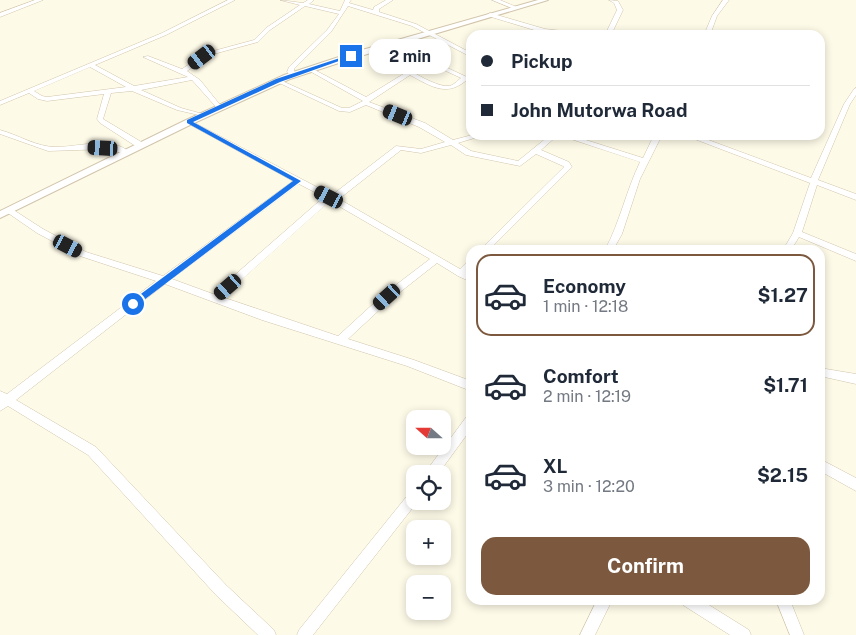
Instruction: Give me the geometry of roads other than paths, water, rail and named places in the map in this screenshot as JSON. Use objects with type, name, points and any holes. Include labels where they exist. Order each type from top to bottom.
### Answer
[{"type":"street","points":[[0,15],[40,0]]},
{"type":"street","points":[[0,103],[164,34],[232,0]]},
{"type":"street","points":[[283,0],[308,2],[320,10],[342,13]]},
{"type":"street","points":[[376,12],[376,8],[390,0]]},
{"type":"street","points":[[495,0],[516,8]]},
{"type":"street","points":[[5,213],[201,115],[278,80],[370,50],[545,0]]},
{"type":"street","points":[[610,30],[620,10],[612,0]]},
{"type":"street","points":[[708,30],[710,22],[718,8],[726,0]]},
{"type":"street","points":[[183,71],[208,54],[256,41],[266,31],[308,2]]},
{"type":"street","points":[[294,74],[290,70],[293,65],[325,36],[342,13],[347,2],[414,25],[466,52]]},
{"type":"street","points":[[490,15],[541,30]]},
{"type":"street","points":[[370,50],[409,73],[447,88],[466,78],[440,68],[392,44]]},
{"type":"street","points":[[146,57],[183,71],[193,78],[219,107]]},
{"type":"street","points":[[90,65],[134,89],[179,109],[201,115]]},
{"type":"street","points":[[308,69],[366,101],[422,125],[469,153],[522,164],[548,140]]},
{"type":"street","points":[[278,80],[341,110],[350,110],[409,73]]},
{"type":"street","points":[[29,90],[40,98],[47,99],[134,89],[193,78]]},
{"type":"street","points":[[790,245],[797,233],[814,181],[846,104],[856,90]]},
{"type":"street","points":[[108,91],[101,114],[102,122],[140,145]]},
{"type":"street","points":[[189,122],[331,198],[466,276]]},
{"type":"street","points":[[0,132],[49,149],[117,148],[126,152]]},
{"type":"street","points":[[215,298],[331,198],[399,148],[421,151],[466,138]]},
{"type":"street","points":[[579,140],[644,161]]},
{"type":"street","points":[[612,245],[618,234],[644,161],[655,140]]},
{"type":"street","points":[[702,140],[856,196]]},
{"type":"street","points":[[489,245],[568,167],[566,164],[536,150]]},
{"type":"street","points":[[269,635],[221,590],[92,451],[2,401],[298,181]]},
{"type":"street","points":[[5,213],[83,254],[164,280],[266,318],[340,340],[466,384]]},
{"type":"street","points":[[797,233],[856,258]]},
{"type":"street","points":[[340,340],[387,297],[437,260]]},
{"type":"street","points":[[462,274],[466,270]]},
{"type":"street","points":[[825,373],[856,379]]},
{"type":"street","points":[[437,465],[466,427]]},
{"type":"street","points":[[825,468],[856,485]]},
{"type":"street","points":[[304,635],[406,506]]},
{"type":"street","points":[[587,635],[602,605]]},
{"type":"street","points":[[696,605],[744,635]]},
{"type":"street","points":[[785,605],[797,635]]}]
